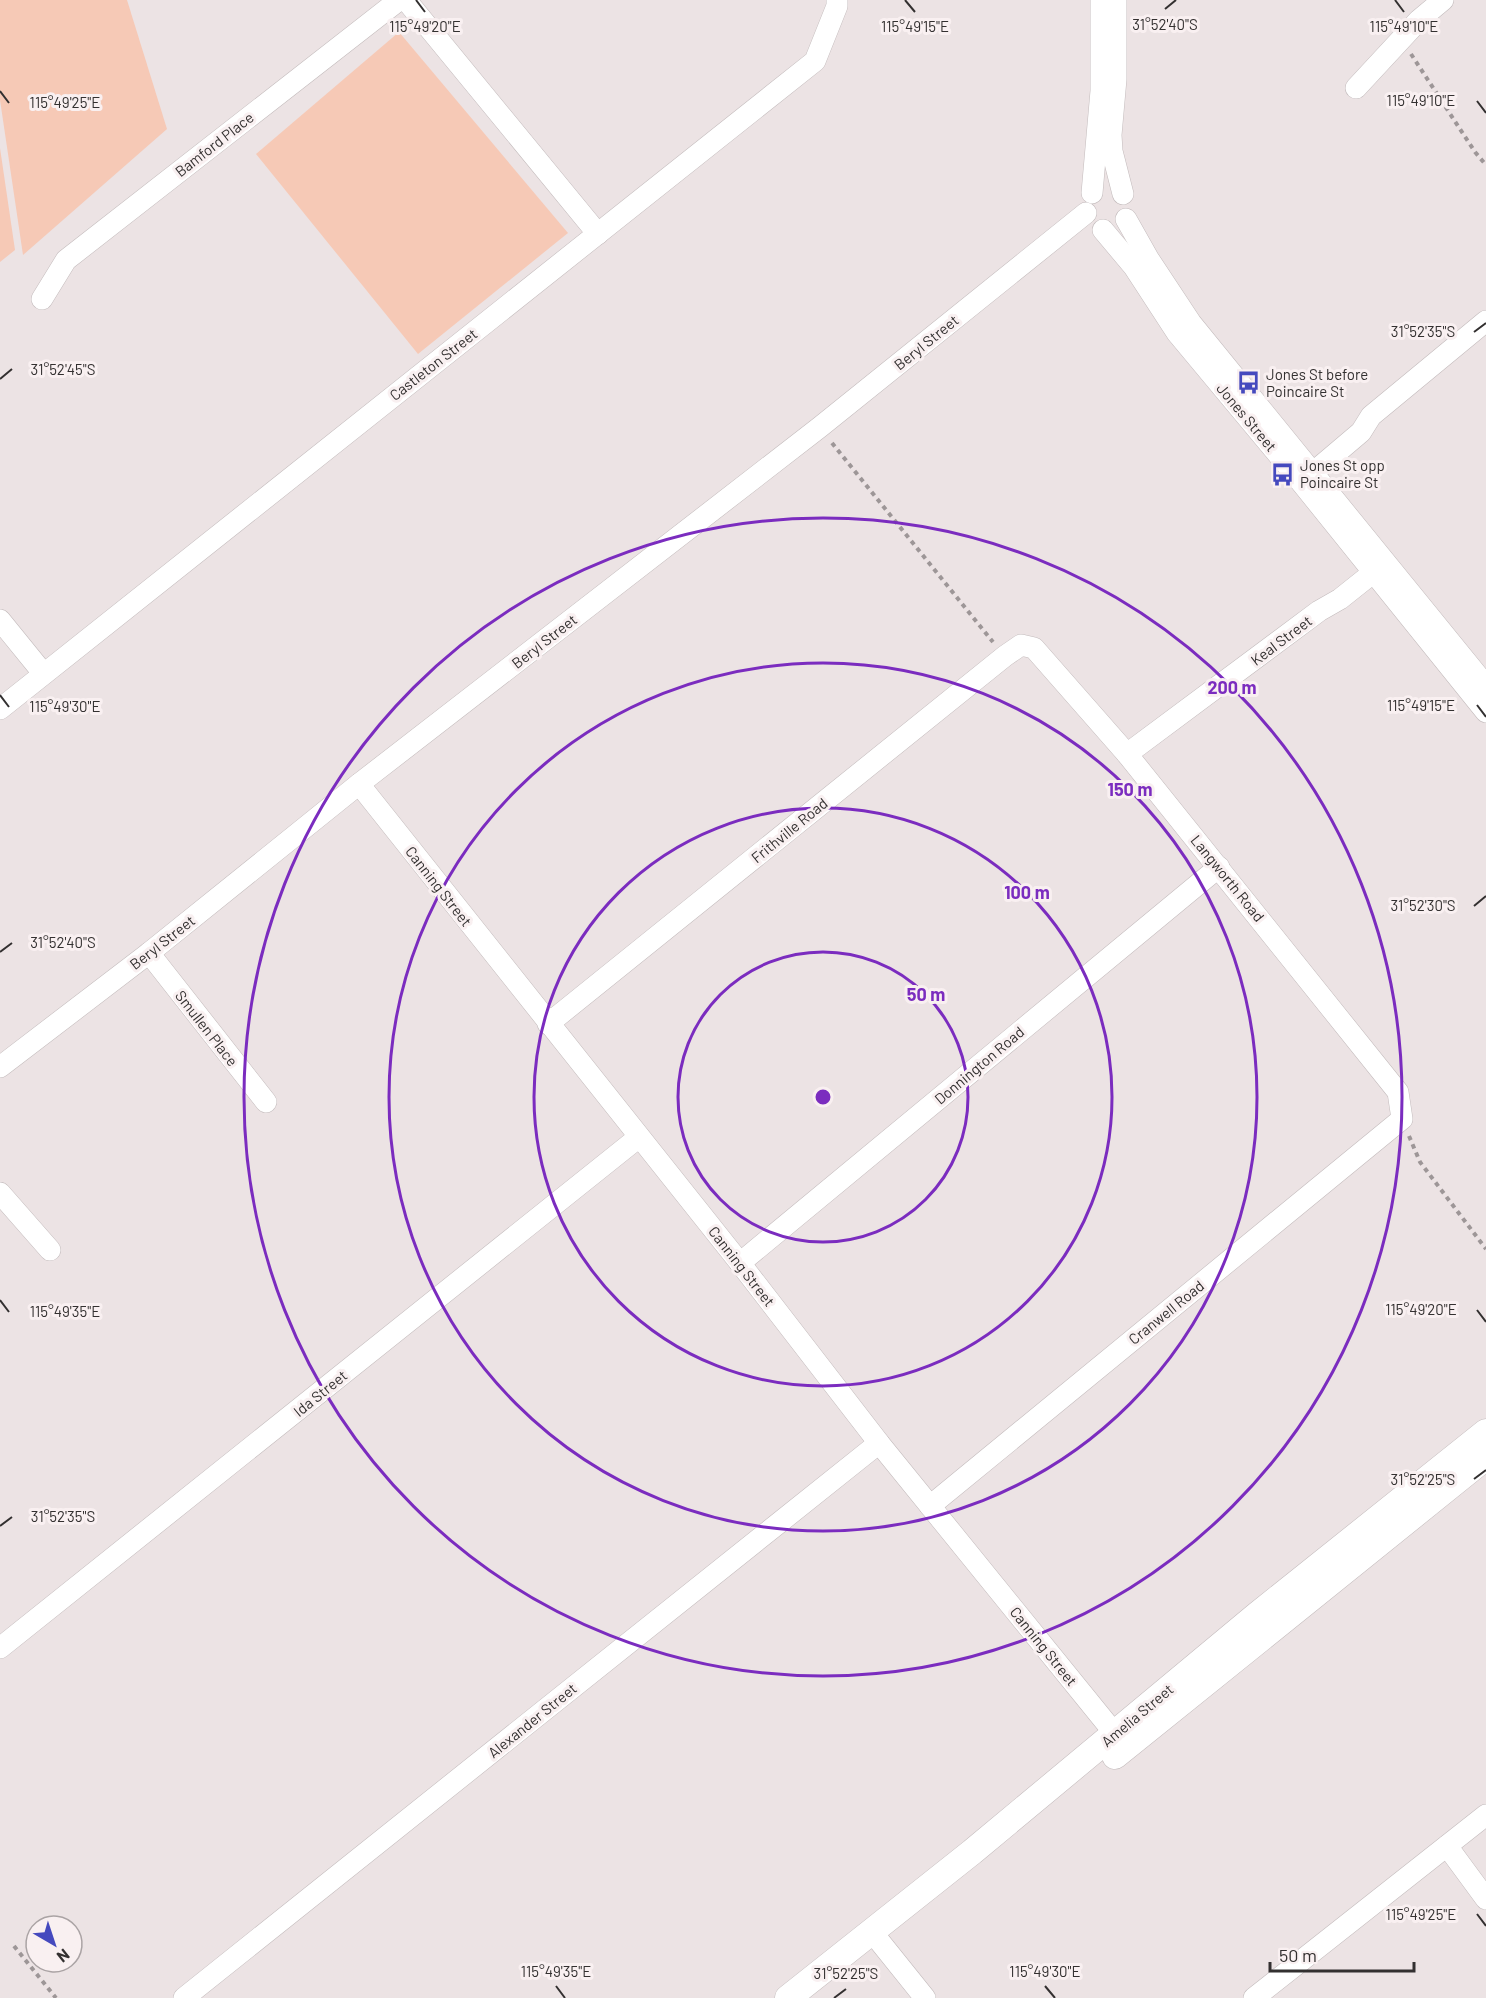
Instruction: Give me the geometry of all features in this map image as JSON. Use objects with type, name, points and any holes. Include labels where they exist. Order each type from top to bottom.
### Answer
[{"type":"main road","name":"Amelia Street","points":[[1120,1741],[1257,1616],[1486,1432]]},
{"type":"main road","name":"Amelia Street","points":[[789,1998],[877,1938],[1120,1741],[1486,1457]]},
{"type":"main road","name":"Amelia Street","points":[[815,1998],[877,1938]]},
{"type":"street","name":"Bamford Place","points":[[42,299],[66,260],[399,0]]},
{"type":"street","points":[[406,0],[597,234]]},
{"type":"street","name":"Castleton Street","points":[[0,709],[815,61],[837,6],[837,0]]},
{"type":"street","points":[[1086,213],[1088,199],[1092,193],[1101,91],[1101,0]]},
{"type":"street","name":"Jones Street","points":[[1116,0],[1116,79],[1111,135],[1112,151],[1123,194],[1129,206],[1126,219],[1148,258],[1191,323],[1302,472]]},
{"type":"street","points":[[1356,88],[1419,20],[1443,0]]},
{"type":"street","points":[[1092,193],[1104,187],[1111,187],[1123,194]]},
{"type":"street","name":"Jones Street","points":[[1086,213],[1092,224],[1103,230],[1134,267],[1178,333],[1302,472],[1484,701]]},
{"type":"street","name":"Beryl Street","points":[[0,1067],[149,953],[359,784],[819,428],[1086,213]]},
{"type":"street","points":[[1103,230],[1116,228],[1126,219]]},
{"type":"street","points":[[1302,472],[1353,423],[1371,416],[1486,321]]},
{"type":"street","name":"Keal Street","points":[[1127,754],[1319,611],[1333,591],[1374,560]]},
{"type":"street","points":[[0,620],[43,673]]},
{"type":"street","name":"Frithville Road","points":[[548,1023],[1005,657],[1021,645],[1034,648]]},
{"type":"street","name":"Langworth Road","points":[[1034,648],[1127,754],[1398,1092],[1402,1119]]},
{"type":"street","name":"Canning Street","points":[[359,784],[740,1263],[879,1443],[1120,1741]]},
{"type":"street","name":"Donnington Road","points":[[740,1263],[1219,867]]},
{"type":"street","name":"Smullen Place","points":[[149,953],[266,1102]]},
{"type":"street","name":"Cranwell Road","points":[[930,1506],[1402,1119]]},
{"type":"street","name":"Ida Street","points":[[0,1648],[639,1137]]},
{"type":"street","points":[[0,1193],[50,1250]]},
{"type":"street","name":"Alexander Street","points":[[184,1998],[879,1443]]},
{"type":"street","points":[[1254,1998],[1486,1815]]},
{"type":"street","points":[[1447,1846],[1486,1899]]},
{"type":"street","points":[[877,1938],[925,1998]]},
{"type":"path","points":[[1399,42],[1415,58],[1475,152],[1486,165]]},
{"type":"path","points":[[819,428],[1005,657]]},
{"type":"path","points":[[1402,1119],[1420,1162],[1486,1249]]},
{"type":"path","points":[[14,1946],[56,1998]]},
{"type":"shaded area","points":[[0,0],[127,0],[167,129],[23,255],[0,100]]},
{"type":"shaded area","points":[[399,32],[568,233],[418,354],[256,154]]},
{"type":"shaded area","points":[[0,148],[15,250],[0,262]]},
{"type":"place","name":"Jones St before Poincaire St","points":[[1248,383]]},
{"type":"place","name":"Jones St opp Poincaire St","points":[[1282,474]]}]
